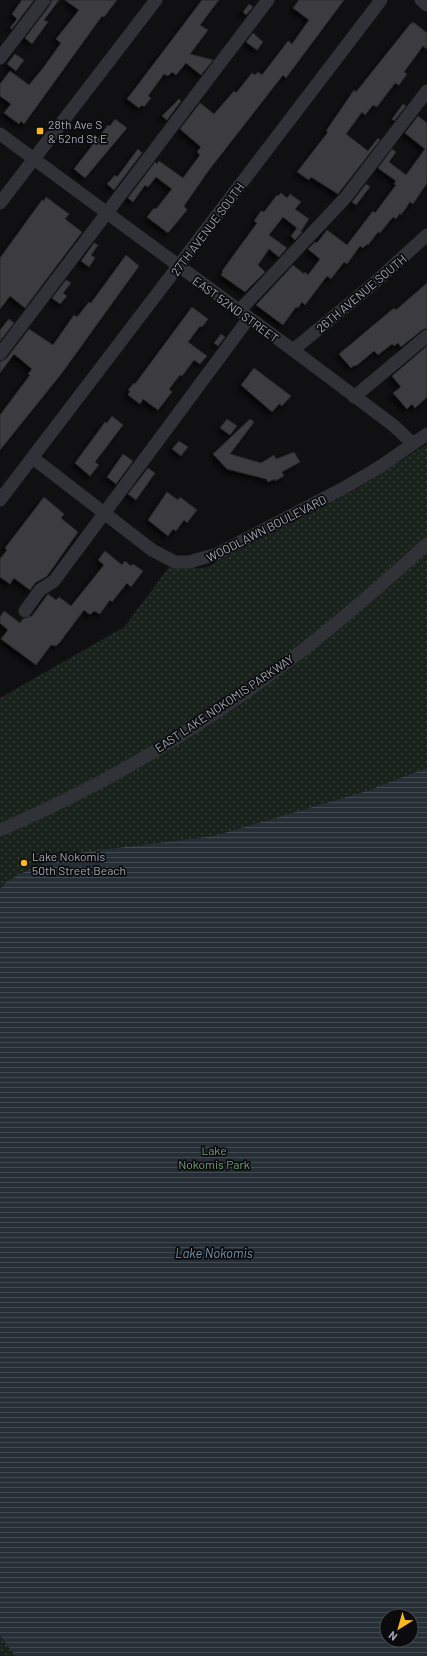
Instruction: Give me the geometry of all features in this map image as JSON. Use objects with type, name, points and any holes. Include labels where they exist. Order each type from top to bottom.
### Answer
[{"type":"street","points":[[0,58],[44,0]]},
{"type":"street","points":[[0,203],[156,0]]},
{"type":"street","points":[[0,354],[268,0]]},
{"type":"street","name":"27TH AVENUE SOUTH","points":[[33,458],[381,0]]},
{"type":"street","points":[[421,0],[427,5]]},
{"type":"street","points":[[25,611],[40,590],[54,581],[104,513],[244,314],[346,197],[427,92]]},
{"type":"street","name":"EAST 52ND STREET","points":[[0,134],[178,267],[293,350],[393,425],[414,444]]},
{"type":"street","name":"26TH AVENUE SOUTH","points":[[293,350],[374,284],[427,235]]},
{"type":"street","points":[[354,397],[427,336]]},
{"type":"street","name":"WOODLAWN BOULEVARD","points":[[33,458],[157,554],[178,563],[194,562],[217,554],[342,490],[427,434]]},
{"type":"street","points":[[0,500],[33,458]]},
{"type":"street","name":"EAST LAKE NOKOMIS PARKWAY","points":[[0,830],[110,777],[167,743],[221,708],[321,636],[427,544]]},
{"type":"green space","name":"Lake Nokomis","points":[[427,444],[427,1656],[0,1656],[0,698],[124,627],[169,567],[205,568],[351,492]]},
{"type":"water","name":"Lake Nokomis","points":[[427,768],[427,1656],[16,1656],[0,1636],[0,889],[6,882],[20,874],[62,855],[214,836],[367,791]]},
{"type":"building","points":[[22,0],[34,0],[12,29],[10,28],[17,19],[12,14]]},
{"type":"building","points":[[52,0],[59,0],[44,20],[48,22],[32,44],[25,38],[50,5]]},
{"type":"building","points":[[65,0],[117,0],[104,17],[102,16],[24,124],[21,121],[19,124],[4,113],[11,104],[0,96],[0,84],[10,71],[29,85],[43,68],[61,43],[56,39],[79,10]]},
{"type":"building","points":[[202,0],[219,0],[200,25],[208,30],[190,54],[213,60],[201,75],[186,63],[176,75],[172,72],[168,76],[164,74],[148,96],[151,98],[144,107],[142,105],[139,108],[127,99]]},
{"type":"building","points":[[299,0],[344,0],[286,78],[283,75],[209,170],[184,206],[187,210],[168,233],[147,217],[154,208],[156,209],[172,189],[156,177],[148,187],[145,185],[133,202],[128,198],[155,162],[157,164],[159,161],[183,178],[200,155],[197,152],[201,147],[180,129],[200,103],[214,114],[234,91],[236,93],[252,73],[255,75],[258,72],[262,75],[288,41],[292,44],[309,20],[293,8]]},
{"type":"building","points":[[249,4],[253,7],[246,15],[243,12]]},
{"type":"building","points":[[413,22],[427,33],[427,49],[423,46],[404,72],[407,74],[399,85],[395,83],[377,107],[373,105],[365,115],[362,112],[346,134],[368,151],[378,138],[380,140],[338,194],[311,177],[309,180],[297,172],[328,132],[326,131],[354,90],[356,92]]},
{"type":"building","points":[[253,33],[263,42],[257,50],[246,42]]},
{"type":"building","points":[[15,54],[24,60],[16,71],[7,64]]},
{"type":"building","points":[[179,99],[181,101],[167,120],[162,116]]},
{"type":"building","points":[[403,104],[406,106],[394,121],[392,119]]},
{"type":"building","points":[[418,116],[427,123],[427,183],[413,204],[410,202],[401,215],[400,213],[396,219],[393,217],[368,245],[367,244],[363,248],[360,246],[347,264],[344,262],[331,279],[327,276],[305,305],[302,302],[298,308],[296,307],[283,325],[256,305],[293,265],[304,274],[305,272],[308,275],[320,259],[308,249],[315,242],[317,243],[327,230],[347,245],[373,211],[375,213],[396,185],[394,184],[396,181],[378,168],[392,149],[396,152],[389,162],[406,175],[425,149],[405,133]]},
{"type":"building","points":[[115,119],[127,128],[85,178],[74,169],[108,125],[110,126]]},
{"type":"building","points":[[138,149],[142,153],[114,190],[107,184],[115,175],[117,177]]},
{"type":"building","points":[[366,184],[370,187],[356,205],[352,202]]},
{"type":"building","points":[[281,193],[287,198],[290,194],[301,202],[295,209],[309,219],[301,231],[302,232],[295,240],[291,236],[297,228],[283,217],[269,235],[287,248],[279,257],[269,249],[258,265],[265,272],[245,292],[221,275],[223,272],[222,271],[257,223],[254,221],[261,211],[264,212],[277,195],[278,196]]},
{"type":"building","points":[[46,197],[69,214],[65,219],[82,232],[25,308],[10,296],[0,309],[0,258],[42,200],[44,201]]},
{"type":"building","points":[[94,243],[98,245],[91,255],[95,258],[89,267],[81,261]]},
{"type":"building","points":[[126,255],[139,266],[62,373],[0,450],[0,415],[30,375],[28,374],[32,369],[14,354],[0,373],[0,362],[6,359],[29,329],[53,345],[74,315],[77,317],[89,302],[91,303]]},
{"type":"building","points":[[66,280],[71,283],[63,293],[67,296],[60,304],[52,298]]},
{"type":"building","points":[[427,283],[427,328],[422,330],[401,347],[398,343],[394,346],[392,344],[378,355],[374,351],[356,366],[355,365],[351,368],[339,354],[394,308],[396,310]]},
{"type":"building","points":[[192,307],[208,319],[202,327],[200,326],[188,342],[207,356],[200,364],[194,360],[182,376],[180,375],[169,389],[172,392],[158,410],[143,399],[140,404],[128,395],[130,391],[128,390],[134,383],[135,384]]},
{"type":"building","points":[[9,319],[14,323],[0,341],[0,330]]},
{"type":"building","points":[[221,334],[225,337],[218,346],[214,343]]},
{"type":"building","points":[[427,346],[427,397],[415,408],[412,404],[407,409],[393,393],[401,387],[392,376]]},
{"type":"building","points":[[254,368],[291,396],[282,406],[279,404],[272,412],[241,385]]},
{"type":"building","points":[[112,416],[123,425],[95,462],[99,465],[90,476],[75,463],[105,422],[107,423]]},
{"type":"building","points":[[227,419],[237,426],[230,435],[220,428]]},
{"type":"building","points":[[250,419],[254,422],[230,454],[261,463],[274,455],[276,459],[294,452],[300,462],[282,472],[284,476],[275,481],[275,479],[268,482],[266,479],[227,469],[213,454]]},
{"type":"building","points":[[179,441],[188,447],[181,456],[172,449]]},
{"type":"building","points":[[123,454],[133,461],[116,484],[107,477]]},
{"type":"building","points":[[148,468],[155,473],[136,500],[128,494]]},
{"type":"building","points":[[167,492],[178,500],[180,497],[197,510],[187,523],[184,520],[176,531],[173,529],[168,536],[148,520]]},
{"type":"building","points":[[44,497],[64,514],[61,518],[78,532],[47,576],[35,583],[30,590],[14,578],[10,584],[0,577],[0,559],[7,550],[5,548]]},
{"type":"building","points":[[105,551],[122,565],[125,561],[131,566],[133,564],[143,571],[131,587],[127,583],[112,602],[110,600],[100,614],[94,611],[89,614],[84,610],[60,642],[56,646],[51,645],[36,665],[1,639],[8,630],[0,623],[0,617],[4,611],[20,623],[23,619],[32,616],[48,594],[56,600],[59,597],[71,606],[104,565],[98,560]]},
{"type":"place","name":"28th Ave S & 52nd St E","points":[[40,131]]},
{"type":"place","name":"Lake Nokomis 50th Street Beach","points":[[24,863]]},
{"type":"park label","name":"Lake Nokomis Park","points":[[214,1157]]}]
